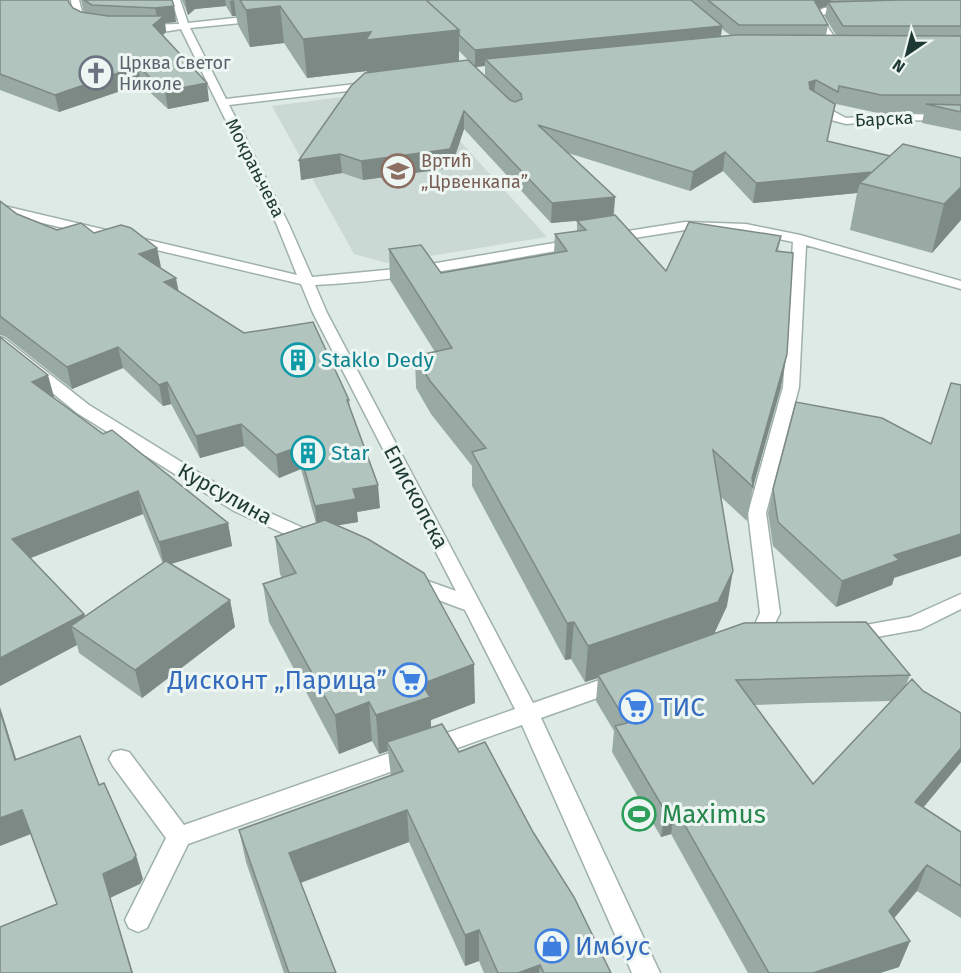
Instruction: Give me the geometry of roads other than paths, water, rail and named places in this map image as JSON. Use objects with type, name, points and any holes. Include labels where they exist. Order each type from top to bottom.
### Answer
[{"type":"street","points":[[75,0],[77,16],[82,22],[104,27]]},
{"type":"street","name":"Мокрањчева","points":[[176,0],[184,26],[283,225],[305,281]]},
{"type":"street","points":[[835,45],[815,15],[816,13],[830,10],[862,10]]},
{"type":"street","points":[[127,28],[159,29],[275,16]]},
{"type":"street","points":[[824,45],[847,45]]},
{"type":"street","points":[[222,103],[380,84]]},
{"type":"street","name":"Барска","points":[[812,103],[835,118],[846,121],[895,117],[961,118]]},
{"type":"street","points":[[0,209],[305,281],[380,275],[685,226],[746,228],[800,239],[961,285]]},
{"type":"street","points":[[762,631],[770,613],[757,513],[791,387],[800,239]]},
{"type":"street","name":"Епископска","points":[[305,281],[528,714],[646,973]]},
{"type":"street","name":"Курсулина","points":[[0,342],[83,409],[221,495],[241,507],[333,549]]},
{"type":"street","points":[[395,577],[473,605]]},
{"type":"street","points":[[830,636],[864,634],[914,624],[961,602]]},
{"type":"street","points":[[740,639],[762,631],[785,633]]},
{"type":"street","points":[[138,920],[179,837],[639,675]]},
{"type":"street","points":[[121,759],[179,837]]},
{"type":"place","name":"Црква Светог Николе","points":[[96,73]]},
{"type":"place","name":"Вртић „Црвенкапа”","points":[[398,171]]},
{"type":"place","name":"Staklo Dedy","points":[[298,360]]},
{"type":"place","name":"Star","points":[[308,453]]},
{"type":"place","name":"Дисконт „Парица”","points":[[410,680]]},
{"type":"place","name":"ТИС","points":[[636,707]]},
{"type":"place","name":"Maximus","points":[[639,814]]},
{"type":"place","name":"Имбус","points":[[552,946]]}]
